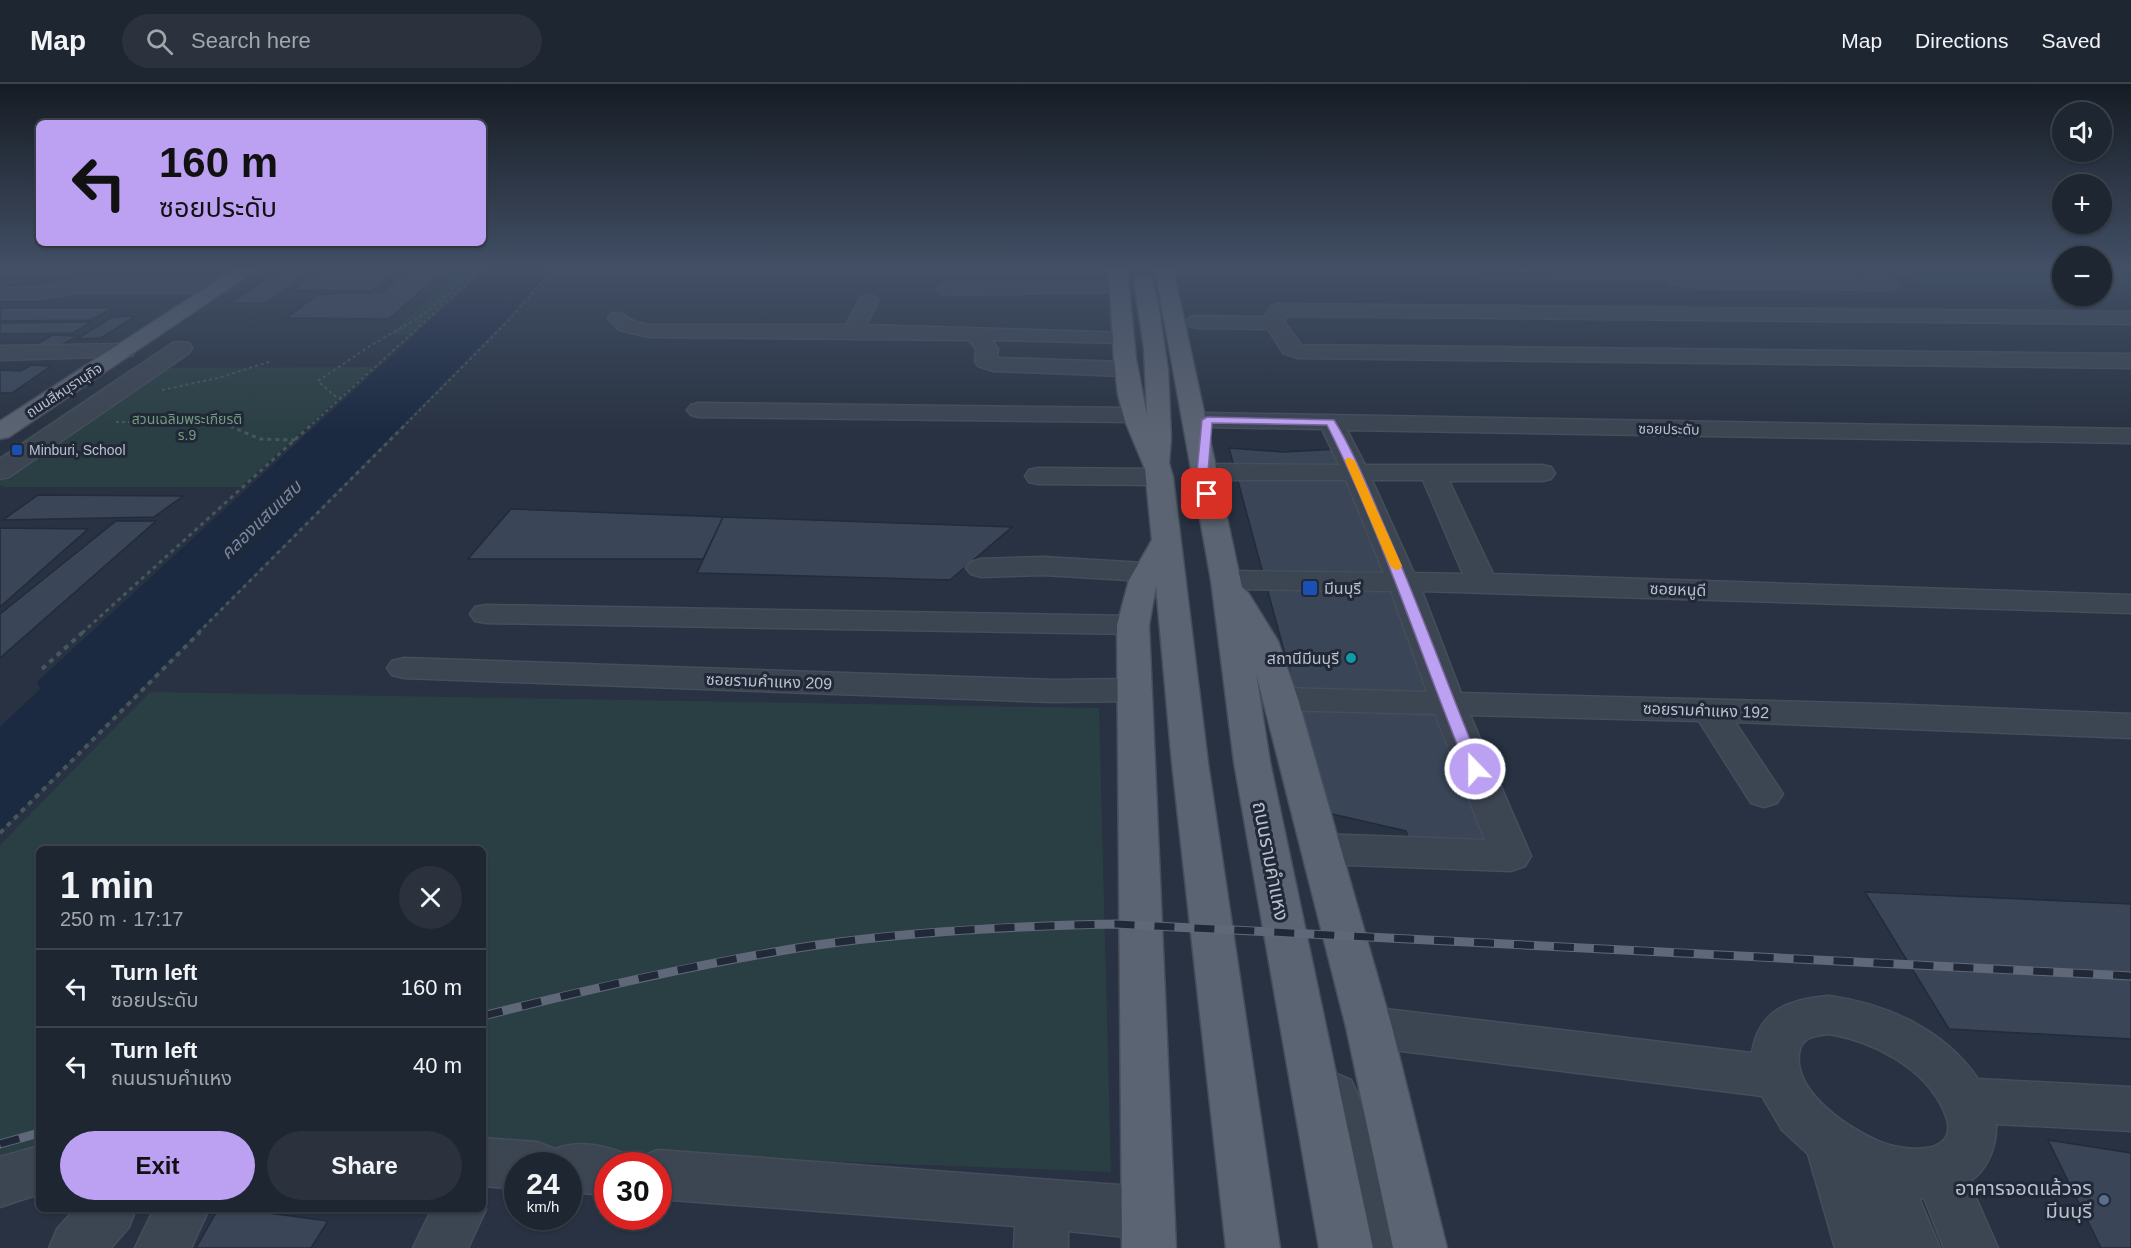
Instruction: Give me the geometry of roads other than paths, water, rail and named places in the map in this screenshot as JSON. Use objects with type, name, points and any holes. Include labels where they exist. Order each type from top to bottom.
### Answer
[{"type":"main road","name":"ถนนสีหบุรานุกิจ","points":[[3,428],[165,323]]},
{"type":"main road","name":"ถนนรามคำแหง","points":[[1122,323],[1125,369],[1135,415],[1159,472]]},
{"type":"main road","name":"ถนนรามคำแหง","points":[[1158,323],[1161,420],[1155,556],[1190,763],[1253,1248]]},
{"type":"main road","name":"ถนนรามคำแหง","points":[[1165,323],[1203,472],[1226,580],[1251,762],[1346,1248]]},
{"type":"main road","name":"ถนนรามคำแหง","points":[[1196,323],[1208,389],[1203,472]]},
{"type":"main road","points":[[1147,1231],[1133,625],[1137,597],[1155,556]]},
{"type":"main road","points":[[1226,580],[1262,641],[1281,699],[1370,1027],[1420,1248]]},
{"type":"street","points":[[623,323],[626,326],[650,331],[729,323]]},
{"type":"street","points":[[758,323],[852,331],[1123,337]]},
{"type":"street","points":[[852,331],[856,323]]},
{"type":"street","points":[[1281,323],[1291,348],[1298,351],[1581,348],[1888,358],[2124,361]]},
{"type":"street","points":[[1562,323],[1581,348]]},
{"type":"street","points":[[1844,323],[1888,358]]},
{"type":"street","points":[[2057,323],[2124,361]]},
{"type":"street","points":[[975,333],[987,349],[986,361],[993,364],[1125,369]]},
{"type":"street","points":[[0,471],[181,348]]},
{"type":"street","points":[[0,352],[115,356]]},
{"type":"street","points":[[0,363],[115,356]]},
{"type":"street","points":[[699,410],[1135,415]]},
{"type":"street","name":"ซอยประดับ","points":[[1207,420],[2131,436]]},
{"type":"street","points":[[1321,849],[1511,856],[1448,703],[1403,582],[1356,473],[1331,422]]},
{"type":"street","points":[[1038,476],[1159,472]]},
{"type":"street","points":[[1203,472],[1542,473]]},
{"type":"street","points":[[1432,472],[1482,583]]},
{"type":"street","points":[[981,568],[1043,566],[1155,556]]},
{"type":"street","name":"ซอยหนูดี","points":[[1226,580],[1482,583],[2131,604]]},
{"type":"street","points":[[486,614],[1133,625]]},
{"type":"street","name":"ซอยรามคำแหง 209","points":[[404,668],[1052,691],[1134,690]]},
{"type":"street","name":"ซอยรามคำแหง 192","points":[[1281,699],[1882,715],[2131,726]]},
{"type":"street","points":[[1709,710],[1764,794]]},
{"type":"street","points":[[1295,986],[1351,1140],[1385,1248]]},
{"type":"street","points":[[1828,1015],[1857,1019],[1888,1030],[1916,1047],[1942,1070],[1964,1100],[1971,1119],[1972,1142],[1961,1161],[1939,1171],[1912,1174],[1881,1167],[1840,1148],[1809,1124],[1786,1097],[1778,1077],[1775,1070],[1774,1047],[1785,1028],[1804,1018],[1828,1015]]},
{"type":"street","points":[[1370,1027],[1778,1077]]},
{"type":"street","points":[[1964,1100],[2131,1110]]},
{"type":"street","points":[[1829,1139],[1862,1248]]},
{"type":"street","points":[[486,1163],[504,1164]]},
{"type":"street","points":[[1881,1167],[1913,1248]]},
{"type":"street","points":[[0,1182],[36,1171]]},
{"type":"street","points":[[1939,1171],[1971,1248]]},
{"type":"street","points":[[672,1176],[1042,1225],[1147,1231]]},
{"type":"street","points":[[76,1248],[107,1212]]},
{"type":"street","points":[[162,1248],[181,1212]]},
{"type":"street","points":[[440,1248],[458,1212]]},
{"type":"water","name":"คลองแสนแสบ","points":[[427,323],[503,323],[0,832],[0,727],[40,689],[37,682]]},
{"type":"railway","points":[[486,1015],[649,976],[817,945],[929,933],[1116,924],[2131,976]]},
{"type":"railway","points":[[0,1144],[36,1134]]},
{"type":"place","name":"Minburi, School","points":[[17,450]]},
{"type":"place","name":"มีนบุรี","points":[[1310,588]]},
{"type":"place","name":"สถานีมีนบุรี","points":[[1351,658]]},
{"type":"place","name":"อาคารจอดแล้วจร มีนบุรี","points":[[2104,1200]]},
{"type":"park label","name":"สวนเฉลิมพระเกียรติ ร.9","points":[[187,428]]}]
